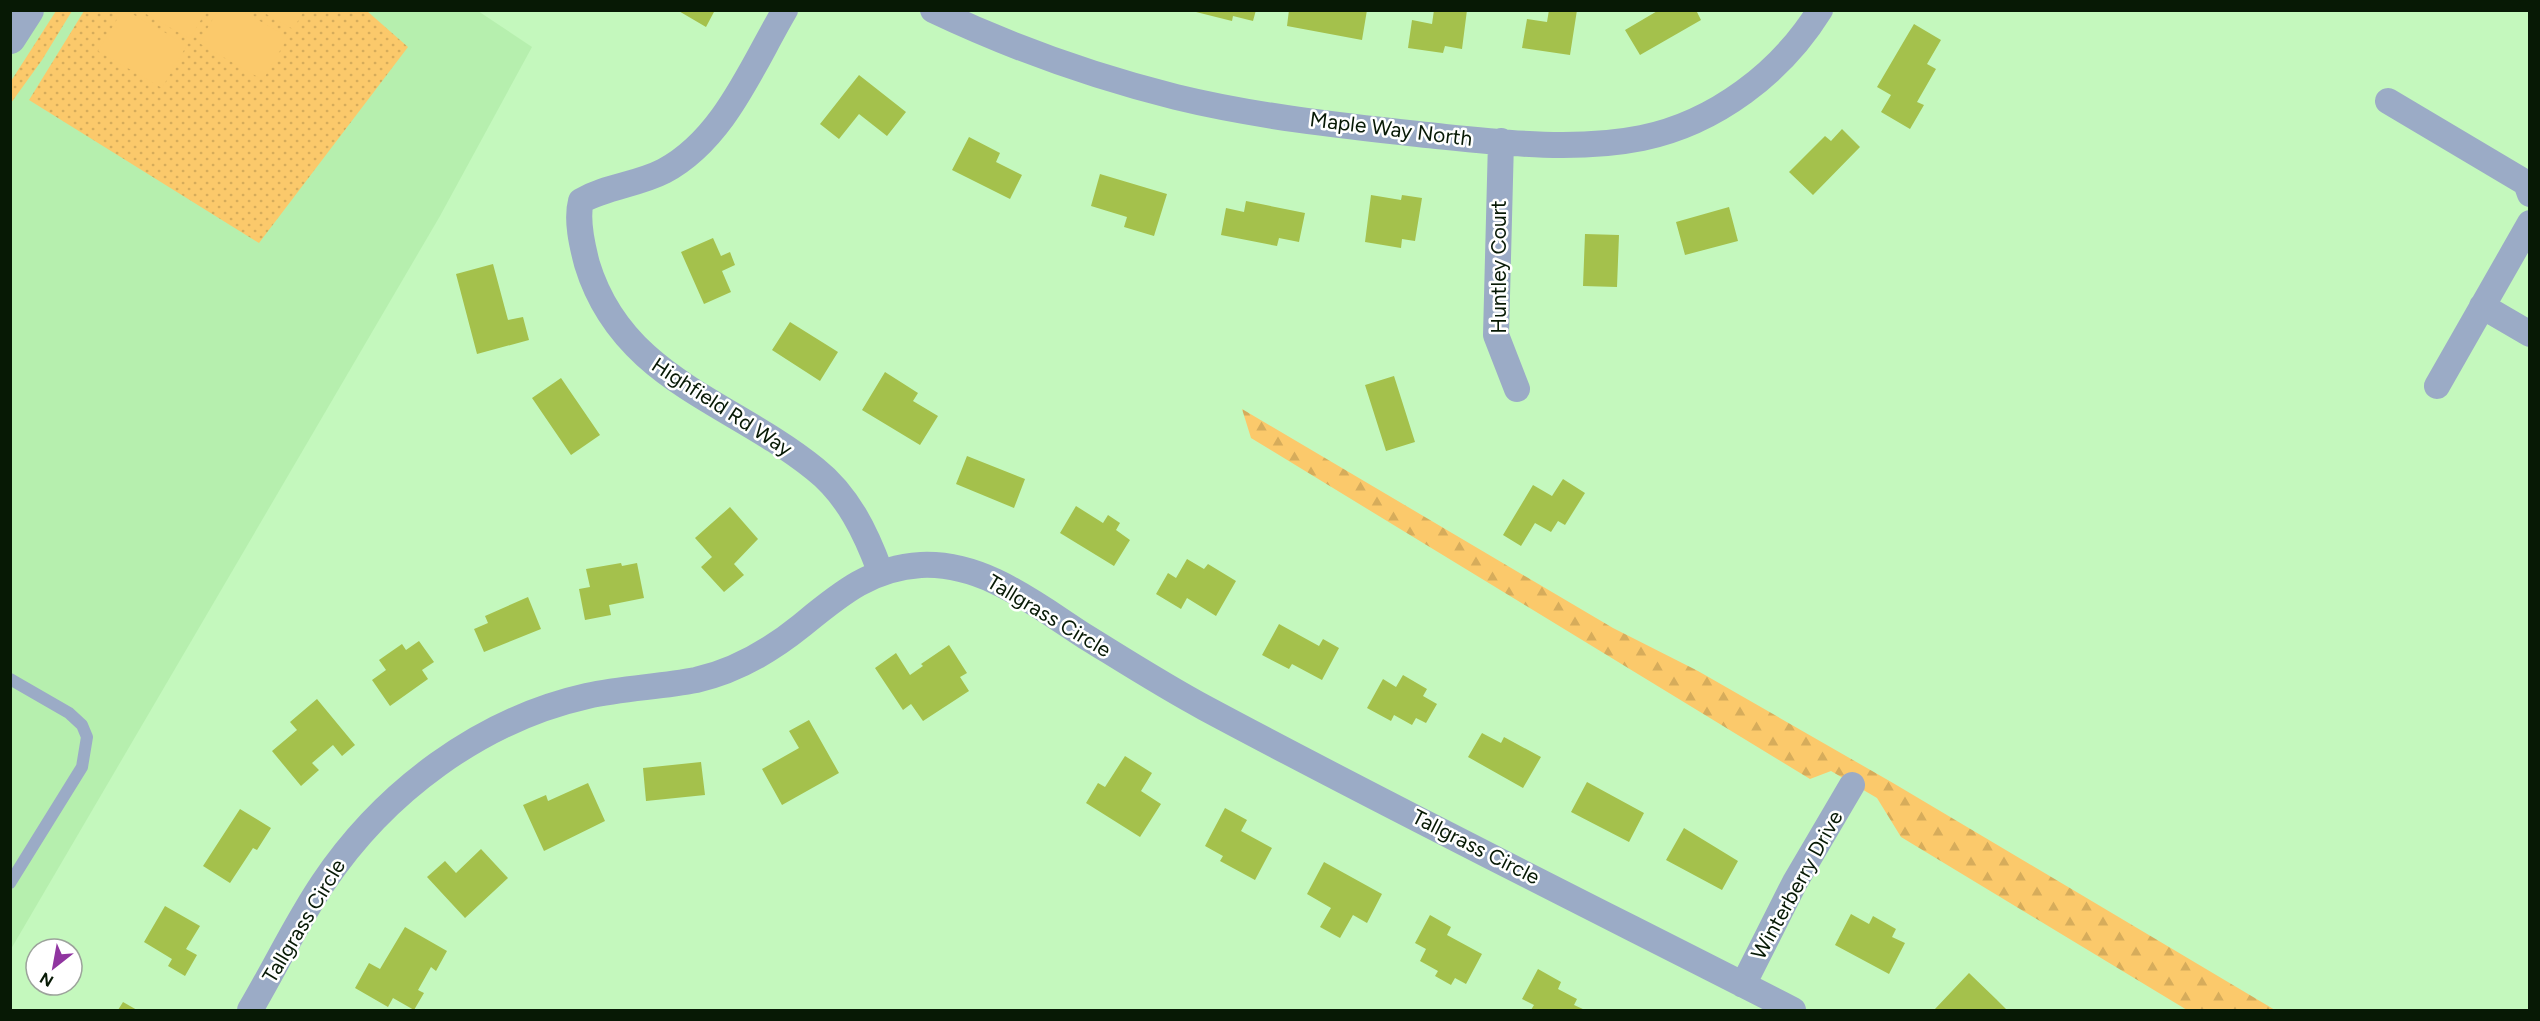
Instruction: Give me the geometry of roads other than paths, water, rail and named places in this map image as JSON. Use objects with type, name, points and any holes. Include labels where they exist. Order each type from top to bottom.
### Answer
[{"type":"street","points":[[10,38],[28,10]]},
{"type":"street","name":"Highfield Rd Way","points":[[785,10],[719,121],[686,158],[641,182],[592,194],[581,201],[579,225],[584,254],[593,282],[618,328],[640,352],[679,382],[816,469],[838,491],[855,515],[880,571]]},
{"type":"street","name":"Maple Way North","points":[[933,10],[1029,52],[1098,76],[1179,97],[1362,128],[1501,141],[1613,142],[1643,138],[1699,118],[1740,94],[1782,60],[1820,10]]},
{"type":"street","points":[[2388,101],[2526,183],[2529,194]]},
{"type":"street","name":"Huntley Court","points":[[1501,141],[1496,335],[1517,389]]},
{"type":"street","points":[[2437,386],[2529,223]]},
{"type":"street","points":[[2482,306],[2529,334]]},
{"type":"street","name":"Tallgrass Circle","points":[[250,1011],[307,909],[342,857],[388,805],[443,761],[519,719],[549,707],[586,696],[696,680],[750,662],[800,627],[848,588],[880,571],[927,565],[951,566],[995,581],[1203,707],[1793,1011]]},
{"type":"street","name":"Winterberry Drive","points":[[1743,984],[1795,882],[1852,785]]},
{"type":"lane","points":[[10,679],[69,712],[82,725],[87,737],[82,767],[10,883]]}]
